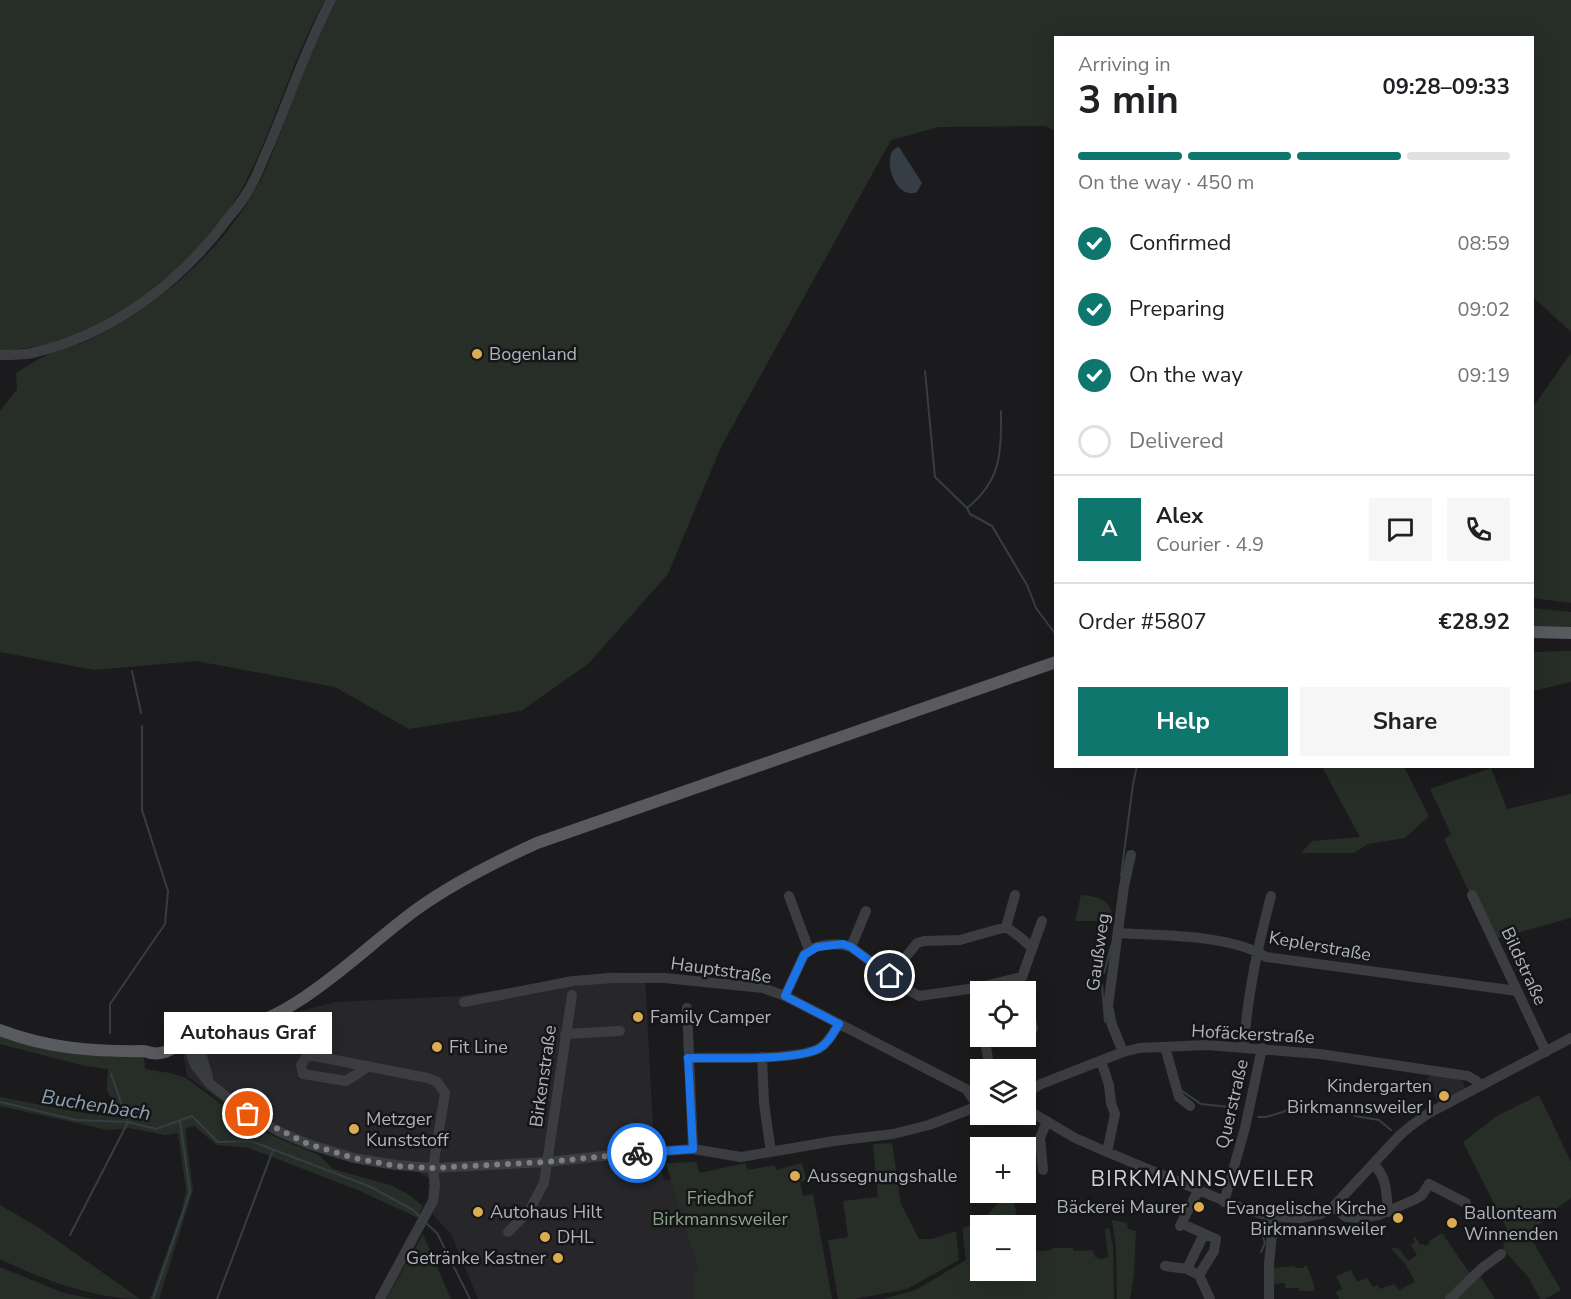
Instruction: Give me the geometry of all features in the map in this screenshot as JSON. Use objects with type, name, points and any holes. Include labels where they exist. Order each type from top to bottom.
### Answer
[{"type":"main road","points":[[1534,632],[1571,633]]},
{"type":"main road","points":[[0,1030],[52,1045],[78,1049],[144,1052],[157,1046],[173,1048],[238,1031],[297,1002],[331,978],[416,910],[446,890],[477,871],[537,843],[1054,663]]},
{"type":"street","points":[[0,356],[30,353],[105,327],[143,303],[195,260],[248,192],[314,31],[331,0]]},
{"type":"street","name":"Gaußweg","points":[[1124,1052],[1112,1025],[1108,1006],[1131,855]]},
{"type":"street","points":[[1006,927],[1015,895]]},
{"type":"street","name":"Bildstraße","points":[[1472,895],[1546,1052]]},
{"type":"street","points":[[789,896],[809,951]]},
{"type":"street","points":[[1244,1047],[1246,1013],[1257,951],[1271,896]]},
{"type":"street","points":[[851,947],[866,911]]},
{"type":"street","points":[[1023,981],[1022,977],[1042,921]]},
{"type":"street","points":[[1006,927],[1032,948]]},
{"type":"street","points":[[890,976],[917,943],[960,940],[1006,927]]},
{"type":"street","name":"Keplerstraße","points":[[1118,933],[1208,939],[1257,951],[1266,957],[1300,963],[1486,985],[1517,991]]},
{"type":"street","points":[[785,996],[804,955],[817,947],[843,944],[851,947],[919,996],[976,988],[1022,977]]},
{"type":"street","name":"Hauptstraße","points":[[464,1002],[573,981],[614,978],[665,978],[763,988],[785,996],[966,1089],[970,1094]]},
{"type":"street","name":"Birkenstraße","points":[[508,1232],[529,1210],[544,1183],[572,995]]},
{"type":"street","points":[[687,1008],[693,1149]]},
{"type":"street","points":[[688,1058],[762,1057],[800,1053],[820,1048],[839,1024]]},
{"type":"street","points":[[565,1034],[620,1031]]},
{"type":"street","points":[[1036,1115],[1075,1138],[1224,1202],[1274,1217],[1302,1218],[1320,1214],[1333,1207],[1400,1135],[1429,1113],[1571,1038]]},
{"type":"street","points":[[193,1043],[209,1083],[248,1114],[308,1144],[354,1158],[396,1166],[432,1168],[546,1162],[693,1149],[741,1157],[834,1141],[893,1134],[929,1125],[970,1109]]},
{"type":"street","name":"Hofäckerstraße","points":[[1036,1087],[1139,1048],[1207,1045],[1320,1054],[1468,1076],[1481,1086]]},
{"type":"street","points":[[1165,1047],[1179,1097],[1190,1106]]},
{"type":"street","name":"Querstraße","points":[[1224,1202],[1245,1128],[1262,1048]]},
{"type":"street","points":[[368,1067],[346,1081],[303,1074],[301,1065],[306,1056],[314,1056],[428,1078],[442,1086],[445,1093],[432,1168],[435,1186],[433,1201],[380,1299]]},
{"type":"street","points":[[762,1057],[764,1103],[771,1152]]},
{"type":"street","points":[[1101,1061],[1115,1114],[1107,1152]]},
{"type":"street","points":[[1043,1170],[1040,1138],[1047,1121]]},
{"type":"street","points":[[1373,1164],[1382,1173],[1386,1185],[1388,1212]]},
{"type":"street","points":[[1333,1207],[1350,1218],[1374,1217],[1416,1199],[1422,1195],[1429,1184],[1466,1203]]},
{"type":"street","points":[[1198,1191],[1183,1226],[1216,1239],[1214,1251],[1199,1275]]},
{"type":"street","points":[[1269,1299],[1269,1263],[1274,1217]]},
{"type":"street","points":[[1187,1269],[1204,1234]]},
{"type":"street","points":[[1450,1299],[1482,1268],[1501,1254]]},
{"type":"street","points":[[1165,1266],[1187,1269],[1199,1275],[1210,1299]]},
{"type":"shaded area","points":[[899,147],[922,183],[917,192],[909,193],[902,190],[892,175],[890,157],[893,150]]},
{"type":"shaded area","points":[[609,972],[645,974],[654,1147],[664,1180],[672,1180],[698,1270],[692,1272],[694,1299],[478,1299],[451,1234],[433,1215],[428,1194],[429,1178],[414,1170],[304,1146],[241,1116],[187,1076],[183,1054],[254,1033],[304,1010],[335,1002],[461,996]]},
{"type":"shaded area","name":"Kindergarten Birkmannsweiler I","points":[[1431,1074],[1461,1079],[1465,1088],[1439,1103],[1426,1081]]},
{"type":"green space","points":[[0,0],[325,0],[313,22],[266,138],[245,183],[231,207],[193,253],[147,294],[96,325],[54,343],[0,352]]},
{"type":"green space","points":[[337,0],[1571,0],[1571,332],[1534,298],[1534,36],[1054,36],[1054,130],[1045,126],[939,127],[891,140],[721,447],[668,574],[588,664],[521,711],[409,729],[335,687],[196,661],[94,670],[0,652],[0,411],[17,389],[16,373],[43,357],[82,343],[130,317],[182,278],[217,244],[258,185],[308,60]]},
{"type":"green space","points":[[1571,353],[1571,603],[1534,598],[1534,406]]},
{"type":"green space","points":[[1534,608],[1571,612],[1571,630],[1534,629]]},
{"type":"green space","points":[[1571,651],[1571,682],[1534,691],[1534,652]]},
{"type":"green space","points":[[1323,768],[1405,768],[1429,816],[1405,838],[1368,844],[1354,853],[1301,853],[1312,841],[1360,837]]},
{"type":"green space","points":[[1491,768],[1507,809],[1571,794],[1571,918],[1492,940],[1444,839],[1451,834],[1430,789]]},
{"type":"green space","points":[[1081,895],[1103,900],[1110,908],[1112,921],[1075,921]]},
{"type":"green space","points":[[0,1036],[17,1042],[71,1053],[108,1057],[144,1057],[145,1069],[186,1078],[236,1115],[271,1135],[319,1155],[333,1169],[393,1186],[411,1196],[423,1206],[418,1218],[360,1191],[249,1148],[217,1145],[194,1126],[185,1129],[193,1190],[159,1299],[150,1299],[182,1210],[186,1190],[178,1133],[165,1135],[129,1128],[108,1130],[0,1106],[0,1097],[121,1118],[107,1090],[108,1069],[85,1066],[0,1044]]},
{"type":"green space","points":[[1539,1095],[1571,1162],[1571,1198],[1546,1216],[1546,1219],[1528,1233],[1561,1290],[1545,1299],[1540,1299],[1529,1278],[1503,1249],[1507,1229],[1463,1142],[1497,1116]]},
{"type":"green space","points":[[892,1143],[901,1204],[919,1239],[932,1239],[956,1231],[959,1260],[907,1289],[855,1299],[838,1299],[828,1240],[848,1237],[843,1201],[878,1197],[873,1144]]},
{"type":"green space","name":"Friedhof Birkmannsweiler","points":[[696,1162],[700,1173],[745,1163],[748,1170],[775,1165],[776,1170],[802,1163],[806,1180],[800,1182],[803,1196],[813,1194],[832,1299],[694,1299],[692,1271],[698,1269],[666,1163]]},
{"type":"green space","points":[[998,1203],[1015,1203],[1016,1215],[987,1215]]},
{"type":"green space","points":[[0,1205],[41,1229],[140,1299],[86,1292],[32,1274],[0,1259]]},
{"type":"green space","points":[[1112,1220],[1127,1223],[1128,1229],[1136,1231],[1130,1299],[1117,1299],[1116,1246]]},
{"type":"green space","points":[[970,1225],[970,1281],[1036,1281],[1036,1251],[1052,1248],[1073,1248],[1074,1251],[1093,1250],[1095,1257],[1101,1259],[1108,1257],[1105,1229],[1109,1228],[1113,1247],[1114,1299],[883,1299],[916,1290],[966,1260],[962,1228]]},
{"type":"green space","points":[[1442,1233],[1471,1275],[1445,1299],[1339,1299],[1336,1292],[1342,1289],[1336,1276],[1351,1270],[1357,1282],[1367,1278],[1373,1287],[1377,1285],[1380,1289],[1394,1284],[1399,1290],[1415,1282],[1405,1263],[1391,1249],[1396,1247],[1408,1261],[1417,1255],[1411,1245],[1415,1242],[1413,1238],[1415,1237],[1420,1245],[1425,1246]]},
{"type":"green space","points":[[423,1234],[451,1299],[386,1299]]},
{"type":"green space","points":[[1295,1266],[1295,1268],[1304,1268],[1307,1266],[1314,1291],[1285,1288],[1285,1283],[1274,1284],[1274,1268]]},
{"type":"green space","points":[[0,1267],[64,1293],[94,1299],[0,1299]]},
{"type":"green space","points":[[1480,1276],[1495,1299],[1454,1299]]},
{"type":"waterway","points":[[925,371],[935,477],[967,508],[970,514],[992,526],[1027,585],[1036,608],[1054,632]]},
{"type":"waterway","points":[[967,508],[979,497],[993,476],[1001,440],[1001,411]]},
{"type":"waterway","points":[[132,671],[141,713]]},
{"type":"waterway","points":[[110,1033],[110,1004],[165,924],[168,891],[142,810],[142,726]]},
{"type":"waterway","points":[[1121,876],[1137,768]]},
{"type":"waterway","points":[[1104,973],[1111,946]]},
{"type":"waterway","points":[[1102,985],[1105,1022]]},
{"type":"waterway","points":[[70,1235],[128,1122],[111,1074]]},
{"type":"waterway","points":[[1182,1091],[1201,1104],[1239,1108]]},
{"type":"waterway","name":"Buchenbach","points":[[0,1102],[76,1120],[128,1122],[156,1129],[192,1116],[218,1142],[251,1141],[371,1187],[413,1210],[421,1218]]},
{"type":"waterway","points":[[1258,1117],[1283,1112],[1297,1104],[1314,1102],[1348,1111],[1355,1116],[1379,1120],[1391,1130]]},
{"type":"waterway","points":[[153,1299],[190,1192],[180,1121]]},
{"type":"waterway","points":[[217,1299],[273,1150]]},
{"type":"waterway","name":"Buchenbach","points":[[425,1222],[437,1233],[470,1299]]},
{"type":"waterway","points":[[1261,1252],[1265,1243],[1262,1234],[1264,1229]]},
{"type":"way so far","points":[[248,1114],[308,1144],[354,1158],[396,1166],[432,1168],[546,1162],[637,1153]]},
{"type":"place","name":"Bogenland","points":[[477,354]]},
{"type":"place","name":"Family Camper","points":[[638,1017]]},
{"type":"place","name":"Fit Line","points":[[437,1047]]},
{"type":"place","name":"Kindergarten Birkmannsweiler I","points":[[1444,1096]]},
{"type":"place","name":"Autohaus Graf","points":[[248,1114]]},
{"type":"place","name":"Metzger Kunststoff","points":[[354,1129]]},
{"type":"place","name":"Aussegnungshalle","points":[[795,1176]]},
{"type":"place","name":"Bäckerei Maurer","points":[[1199,1207]]},
{"type":"place","name":"Autohaus Hilt","points":[[478,1212]]},
{"type":"place","name":"Evangelische Kirche Birkmannsweiler","points":[[1398,1218]]},
{"type":"place","name":"Ballonteam Winnenden","points":[[1452,1223]]},
{"type":"place","name":"DHL","points":[[545,1237]]},
{"type":"place","name":"Getränke Kastner","points":[[558,1258]]},
{"type":"district","name":"BIRKMANNSWEILER","points":[[1203,1179]]},
{"type":"route","points":[[637,1153],[693,1149],[688,1058],[762,1057],[793,1054],[813,1051],[826,1043],[839,1024],[785,996],[804,955],[809,951],[817,947],[843,944],[851,947],[890,976]]}]
